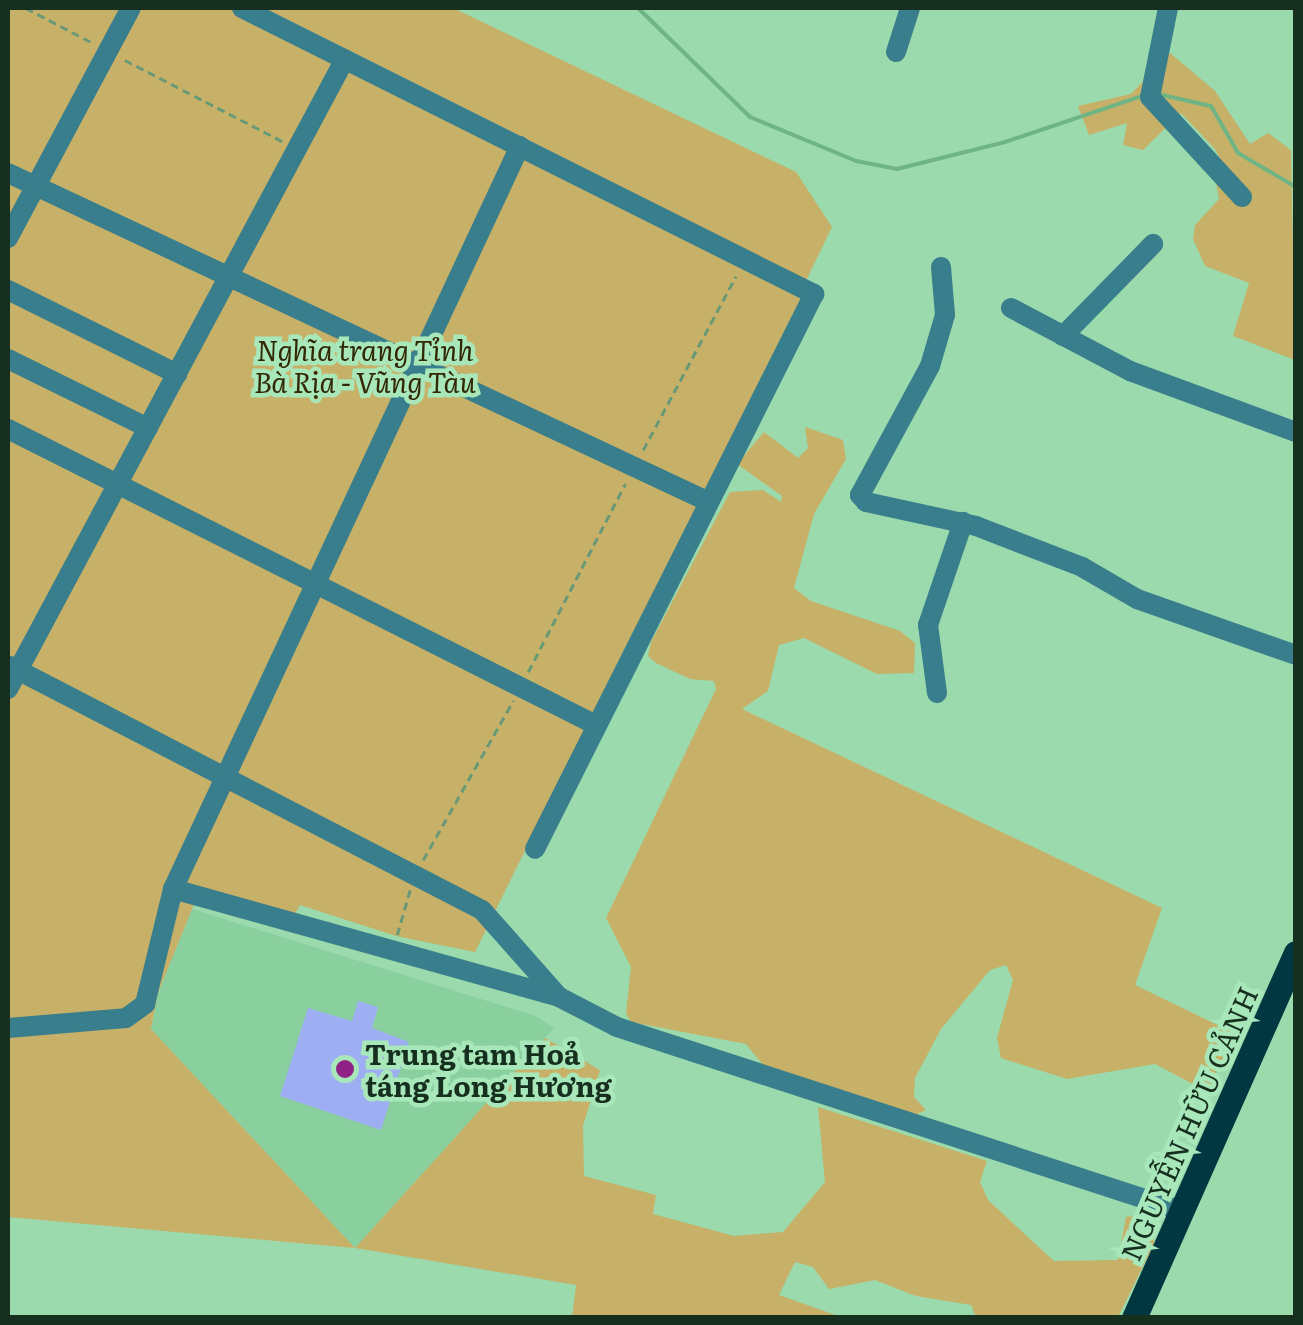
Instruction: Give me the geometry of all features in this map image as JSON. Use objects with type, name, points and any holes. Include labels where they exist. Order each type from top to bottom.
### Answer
[{"type":"main road","name":"NGUYỄN HỮU CẢNH","points":[[1134,1318],[1296,952]]},
{"type":"street","points":[[8,238],[131,8]]},
{"type":"street","points":[[242,8],[814,294],[535,848]]},
{"type":"street","points":[[896,52],[910,8]]},
{"type":"street","points":[[1168,8],[1150,97],[1242,197]]},
{"type":"street","points":[[346,59],[11,675],[228,776],[482,910],[559,997]]},
{"type":"street","points":[[8,1028],[100,1022],[136,1012],[157,966],[173,889],[520,146]]},
{"type":"street","points":[[8,173],[708,502]]},
{"type":"street","points":[[1063,336],[1153,244]]},
{"type":"street","points":[[940,267],[945,315],[930,366],[860,495],[866,502],[963,522],[1082,567],[1138,598],[1296,655]]},
{"type":"street","points":[[8,290],[176,374]]},
{"type":"street","points":[[1011,308],[1130,371],[1296,432]]},
{"type":"street","points":[[8,359],[148,428]]},
{"type":"street","points":[[8,429],[596,725]]},
{"type":"street","points":[[937,693],[928,626],[963,522]]},
{"type":"street","points":[[173,889],[559,997],[617,1027],[1182,1211]]},
{"type":"path","points":[[26,8],[295,148]]},
{"type":"path","points":[[396,936],[415,875],[521,687],[745,259]]},
{"type":"shaded area","points":[[192,909],[536,1016],[554,1028],[355,1248],[151,1029],[158,993]]},
{"type":"green space","name":"Nghĩa trang Tỉnh Bà Rịa - Vũng Tàu","points":[[8,8],[453,8],[796,172],[832,227],[803,287],[814,294],[624,650],[475,952],[396,936],[300,905],[291,921],[199,892],[158,993],[151,1029],[355,1248],[8,1217]]},
{"type":"green space","points":[[1170,53],[1215,91],[1250,144],[1268,133],[1291,150],[1295,360],[1233,336],[1249,283],[1205,266],[1193,239],[1195,225],[1219,199],[1215,177],[1224,166],[1215,149],[1181,113],[1143,150],[1123,145],[1127,123],[1089,135],[1078,106],[1131,94]]},
{"type":"green space","points":[[805,427],[843,440],[846,459],[814,514],[794,588],[811,601],[900,631],[915,643],[914,673],[877,674],[804,638],[779,645],[768,691],[742,709],[1162,908],[1135,985],[1234,1033],[1208,1092],[1155,1064],[1067,1079],[1001,1058],[997,1038],[1013,980],[1006,965],[990,970],[941,1029],[915,1078],[914,1097],[926,1110],[913,1116],[764,1066],[746,1044],[631,1022],[626,1013],[631,967],[606,918],[716,689],[714,681],[690,679],[656,663],[648,656],[651,642],[730,492],[763,490],[781,502],[782,496],[737,464],[764,432],[798,458],[808,448]]},
{"type":"green space","points":[[545,1038],[600,1070],[583,1126],[584,1176],[656,1195],[653,1214],[734,1236],[783,1232],[825,1182],[818,1107],[987,1161],[980,1182],[988,1200],[1054,1261],[1118,1260],[1126,1217],[1142,1215],[1154,1226],[1154,1244],[1118,1317],[976,1317],[971,1305],[916,1296],[875,1280],[829,1289],[813,1267],[795,1262],[779,1295],[841,1317],[572,1317],[576,1285],[355,1248]]},
{"type":"building","name":"Trung tam Hoả táng Long Hương","points":[[358,1001],[378,1007],[372,1028],[409,1042],[381,1130],[280,1096],[308,1008],[352,1021]]},
{"type":"waterway","points":[[638,8],[750,117],[856,161],[897,169],[1005,142],[1139,97]]},
{"type":"waterway","points":[[1162,95],[1211,106],[1238,153],[1296,187]]},
{"type":"place","name":"Trung tam Hoả táng Long Hương","points":[[345,1069]]}]
